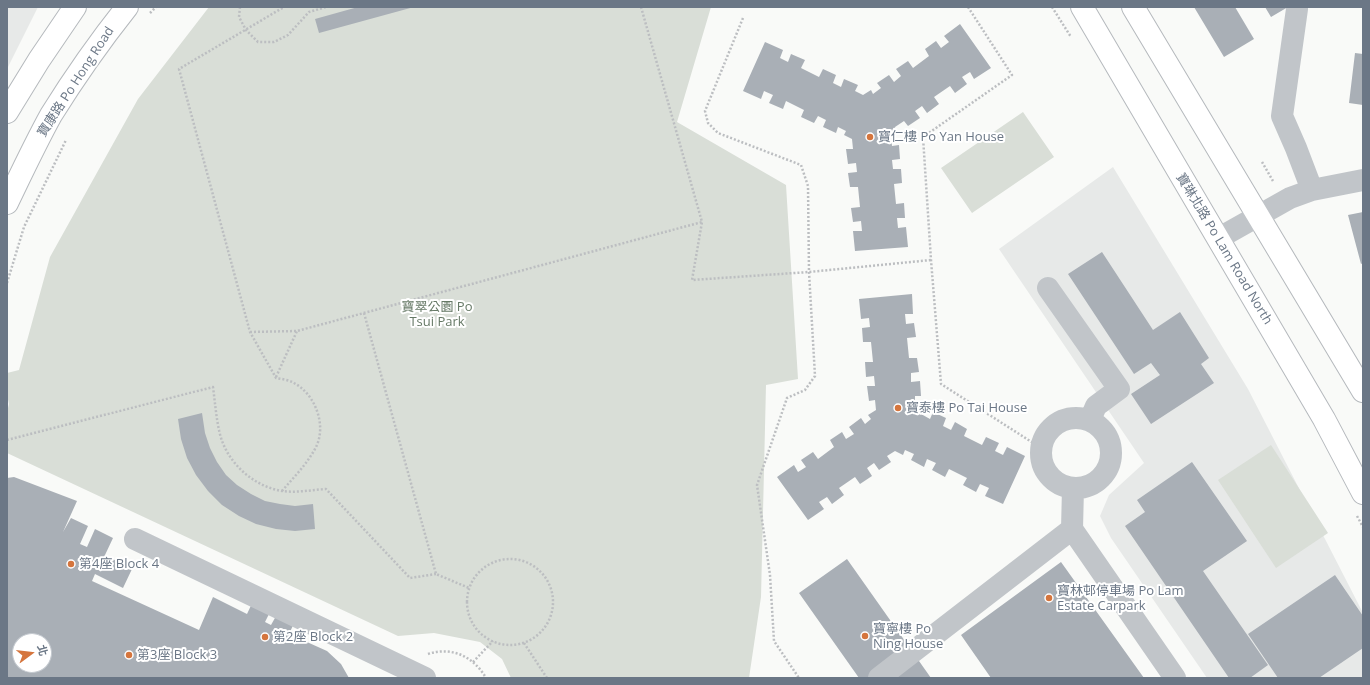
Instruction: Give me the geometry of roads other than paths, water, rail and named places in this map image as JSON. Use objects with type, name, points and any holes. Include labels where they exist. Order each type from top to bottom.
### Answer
[{"type":"main road","points":[[7,112],[39,60],[75,7]]},
{"type":"main road","name":"寶康路 Po Hong Road","points":[[7,203],[51,116],[81,68],[127,7]]},
{"type":"main road","name":"寶琳北路 Po Lam Road North","points":[[1082,7],[1191,195],[1218,238],[1324,419],[1363,493]]},
{"type":"main road","points":[[1133,7],[1363,391]]},
{"type":"street","points":[[1297,9],[1282,116],[1312,190]]},
{"type":"street","points":[[1218,238],[1290,198],[1312,190],[1363,180]]},
{"type":"street","points":[[1048,288],[1119,389],[1096,406],[1090,420]]},
{"type":"street","points":[[1069,418],[1090,420],[1100,427],[1107,435],[1111,445],[1112,457],[1109,468],[1103,477],[1094,484],[1084,488],[1062,486],[1052,479],[1045,470],[1041,448],[1045,437],[1051,428],[1059,422],[1069,418]]},
{"type":"street","points":[[1073,488],[1072,529],[1175,678]]},
{"type":"street","points":[[879,678],[1072,529]]},
{"type":"street","points":[[135,539],[416,674]]},
{"type":"place","name":"寶仁樓 Po Yan House","points":[[870,137]]},
{"type":"place","name":"寶泰樓 Po Tai House","points":[[898,408]]},
{"type":"place","name":"第4座 Block 4","points":[[71,564]]},
{"type":"place","name":"寶林邨停車場 Po Lam Estate Carpark","points":[[1049,598]]},
{"type":"place","name":"寶寧樓 Po Ning House","points":[[865,636]]},
{"type":"place","name":"第2座 Block 2","points":[[265,637]]},
{"type":"place","name":"第3座 Block 3","points":[[129,655]]},
{"type":"park label","name":"寶翠公園 Po Tsui Park","points":[[437,314]]}]
